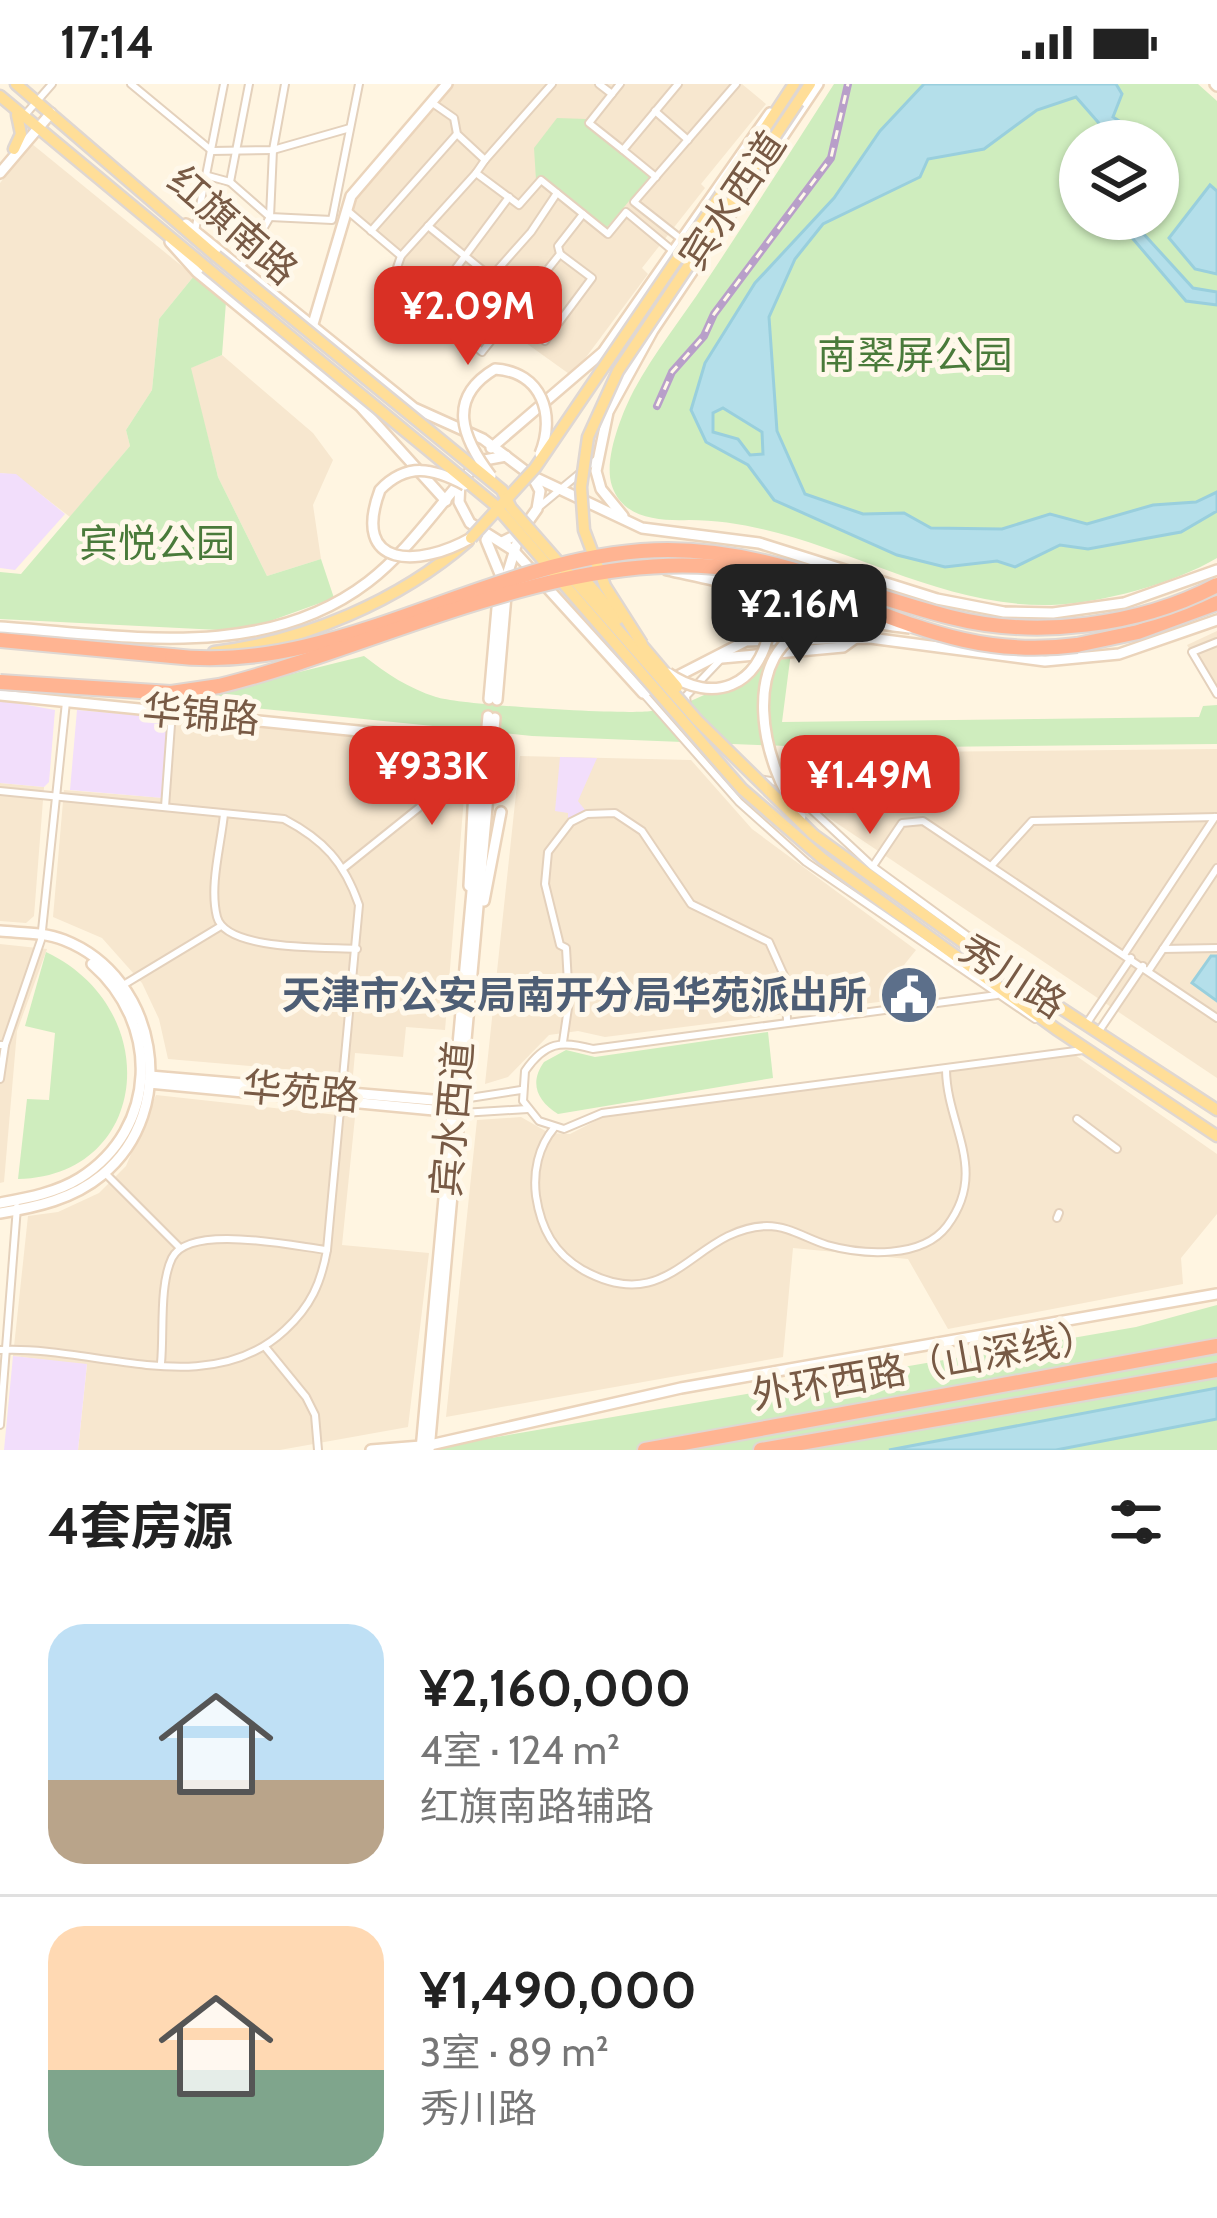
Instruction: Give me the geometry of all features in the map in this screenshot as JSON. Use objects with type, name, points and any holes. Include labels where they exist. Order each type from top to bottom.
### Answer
[{"type":"highway","points":[[0,640],[236,658],[298,649],[532,572],[644,550],[706,550],[774,560],[955,618],[1024,627],[1125,616],[1217,585]]},
{"type":"highway","points":[[0,682],[148,693],[219,686],[573,578],[662,568],[740,570],[910,628],[982,644],[1078,645],[1138,632],[1217,603]]},
{"type":"highway","name":"外环西路（山深线）","points":[[645,1450],[1217,1346]]},
{"type":"highway","name":"外环西路（山深线）","points":[[761,1450],[1217,1370]]},
{"type":"main road","points":[[314,324],[351,196],[447,84]]},
{"type":"main road","points":[[631,524],[601,488],[597,458],[620,386],[814,84]]},
{"type":"main road","name":"宾水西道","points":[[642,644],[605,586],[584,530],[580,488],[588,436],[618,371],[814,84]]},
{"type":"main road","name":"红旗南路","points":[[18,86],[36,117],[146,216],[499,509],[742,789],[823,859]]},
{"type":"main road","points":[[0,627],[184,639],[266,631],[305,618],[367,583],[493,446],[581,375],[792,87]]},
{"type":"main road","name":"宾水西道","points":[[172,656],[227,651],[336,619],[404,588],[477,537],[533,472],[792,87]]},
{"type":"main road","name":"红旗南路","points":[[4,100],[36,117],[158,203],[502,490],[511,508],[718,742],[814,836]]},
{"type":"main road","points":[[4,100],[22,127],[16,150]]},
{"type":"main road","points":[[0,170],[36,117]]},
{"type":"main road","points":[[158,203],[242,265],[414,408],[493,446],[558,489],[631,524],[759,543],[906,589],[1004,612],[1053,613],[1124,602],[1217,570]]},
{"type":"main road","points":[[146,216],[197,272],[360,406],[463,515],[500,574],[493,700],[513,550],[537,509],[540,491],[533,472],[548,428],[548,409],[540,392],[524,377],[495,370],[471,386],[461,416],[471,447],[502,490]]},
{"type":"main road","points":[[479,460],[506,456]]},
{"type":"main road","points":[[499,509],[434,471],[406,471],[380,490],[374,525],[391,552],[430,559],[477,537],[502,542],[643,693],[722,658],[825,652],[858,638],[1008,659],[1068,660],[1138,649],[1217,620]]},
{"type":"main road","points":[[460,483],[463,515]]},
{"type":"main road","points":[[502,542],[520,532]]},
{"type":"main road","points":[[544,542],[642,644],[718,742]]},
{"type":"main road","points":[[658,664],[690,686],[725,688],[756,669],[769,632],[761,607],[745,591],[662,568]]},
{"type":"main road","points":[[507,586],[519,569],[537,577]]},
{"type":"main road","points":[[858,638],[880,590],[872,578]]},
{"type":"main road","points":[[891,643],[877,632],[887,605],[906,589]]},
{"type":"main road","points":[[814,836],[769,761],[766,695],[774,661],[790,638],[831,620],[910,628]]},
{"type":"main road","name":"华锦路","points":[[0,695],[472,744],[472,901]]},
{"type":"main road","name":"宾水西道","points":[[425,1448],[479,915],[492,717],[472,901],[458,1101]]},
{"type":"main road","points":[[479,915],[494,868],[501,812]]},
{"type":"main road","name":"秀川路","points":[[814,836],[1014,979],[1217,1110]]},
{"type":"main road","name":"秀川路","points":[[823,859],[1056,1029],[1217,1136]]},
{"type":"main road","points":[[0,934],[41,937],[83,957],[120,988],[151,1078],[101,1169],[0,1213]]},
{"type":"main road","points":[[147,1060],[171,1082]]},
{"type":"main road","name":"华苑路","points":[[151,1078],[440,1107],[458,1101]]},
{"type":"main road","points":[[440,1107],[458,1101]]},
{"type":"main road","points":[[0,1203],[16,1205]]},
{"type":"main road","points":[[371,1450],[425,1448],[681,1388],[1217,1294]]},
{"type":"street","points":[[36,117],[52,84]]},
{"type":"street","points":[[131,84],[212,151],[273,150],[350,128]]},
{"type":"street","points":[[142,92],[148,84]]},
{"type":"street","points":[[196,231],[224,84]]},
{"type":"street","points":[[230,182],[250,84]]},
{"type":"street","points":[[242,265],[271,217],[273,150],[285,84]]},
{"type":"street","points":[[208,176],[230,182],[271,217],[332,220],[359,84]]},
{"type":"street","points":[[552,84],[401,256],[393,279],[482,352],[560,254]]},
{"type":"street","points":[[599,84],[612,94]]},
{"type":"street","points":[[620,84],[589,123],[656,177]]},
{"type":"street","points":[[623,150],[678,84]]},
{"type":"street","points":[[476,172],[519,205],[541,179],[608,234],[736,84]]},
{"type":"street","points":[[431,102],[454,118],[457,134],[484,160]]},
{"type":"street","points":[[655,111],[688,140]]},
{"type":"street","points":[[371,231],[457,134]]},
{"type":"street","points":[[454,329],[557,193]]},
{"type":"street","points":[[427,307],[509,197]]},
{"type":"street","points":[[634,202],[681,239]]},
{"type":"street","points":[[346,210],[401,256]]},
{"type":"street","points":[[626,212],[673,250]]},
{"type":"street","points":[[545,341],[592,278],[560,254],[558,247],[583,214]]},
{"type":"street","points":[[428,226],[490,277]]},
{"type":"street","points":[[537,509],[597,458]]},
{"type":"street","points":[[1217,642],[1192,652],[1217,694]]},
{"type":"street","points":[[722,658],[685,703],[755,778],[783,783],[872,866],[1032,980],[1059,1005]]},
{"type":"street","points":[[643,693],[784,844],[997,995],[1056,1029]]},
{"type":"street","points":[[0,1079],[2,1045],[41,937],[66,702]]},
{"type":"street","points":[[165,807],[172,711]]},
{"type":"street","points":[[345,867],[421,806],[428,736]]},
{"type":"street","points":[[0,791],[284,819],[314,834],[345,867],[358,905],[327,1250],[322,1281],[303,1313],[266,1348],[224,1366],[3,1350]]},
{"type":"street","points":[[563,1042],[569,1000],[566,948],[560,946],[544,868],[556,836],[587,814],[608,812],[632,821],[691,904],[769,943],[785,980],[787,1022]]},
{"type":"street","points":[[224,814],[215,900],[221,926],[239,940],[357,949]]},
{"type":"street","points":[[992,865],[1028,822],[1216,817]]},
{"type":"street","points":[[1087,1023],[1216,817]]},
{"type":"street","points":[[872,866],[902,824],[914,820],[992,865],[1217,1018]]},
{"type":"street","points":[[1099,1031],[1163,949],[1217,868]]},
{"type":"street","points":[[120,988],[221,926]]},
{"type":"street","points":[[1163,949],[1217,948]]},
{"type":"street","points":[[997,995],[593,1049],[563,1042],[532,1060],[521,1090],[523,1100],[554,1128],[576,1126],[602,1113],[1087,1049]]},
{"type":"street","points":[[554,1128],[534,1172],[539,1216],[559,1252],[613,1282],[662,1280],[740,1232],[769,1226],[826,1245],[890,1252],[920,1246],[944,1231],[961,1203],[969,1169],[946,1090],[946,1069]]},
{"type":"street","points":[[458,1101],[521,1090]]},
{"type":"street","points":[[458,1101],[528,1109]]},
{"type":"street","points":[[1077,1119],[1118,1149]]},
{"type":"street","points":[[101,1169],[179,1247]]},
{"type":"street","points":[[0,1425],[16,1205]]},
{"type":"street","points":[[161,1363],[170,1262],[179,1247],[204,1237],[327,1250]]},
{"type":"street","points":[[266,1348],[306,1397],[315,1415],[318,1450]]},
{"type":"shaded area","points":[[447,84],[742,84],[766,104],[701,184],[705,188],[642,268],[648,274],[572,376],[512,333],[482,352],[393,279],[400,256],[346,210],[351,196]]},
{"type":"shaded area","points":[[32,144],[194,276],[159,319],[152,390],[126,430],[130,446],[70,517],[16,475],[0,473],[0,183]]},
{"type":"shaded area","points":[[222,355],[313,433],[333,460],[313,505],[321,559],[267,576],[218,477],[190,368]]},
{"type":"shaded area","points":[[0,473],[16,474],[65,514],[15,570],[0,568]]},
{"type":"shaded area","points":[[1217,631],[1217,694],[1187,645]]},
{"type":"shaded area","points":[[0,700],[55,710],[49,782],[44,787],[0,783]]},
{"type":"shaded area","points":[[77,710],[171,718],[163,798],[70,790]]},
{"type":"shaded area","points":[[172,718],[468,748],[445,1030],[406,1027],[403,1057],[355,1053],[353,1075],[168,1059],[159,1019],[142,983],[102,938],[53,917],[64,790],[165,798]]},
{"type":"shaded area","points":[[1217,749],[1217,1078],[826,816],[800,778],[794,753]]},
{"type":"shaded area","points":[[520,756],[691,760],[752,829],[916,950],[892,980],[894,1000],[605,1037],[578,1031],[549,1035],[508,1077],[485,1084]]},
{"type":"shaded area","points":[[560,757],[597,758],[578,801],[585,810],[568,820],[568,813],[555,811]]},
{"type":"shaded area","points":[[0,783],[44,787],[34,916],[26,923],[0,921]]},
{"type":"shaded area","points":[[0,944],[47,949],[17,1031],[4,1182],[0,1183]]},
{"type":"shaded area","points":[[1075,1055],[1217,1154],[1217,1214],[1181,1258],[1183,1284],[948,1329],[908,1259],[793,1248],[783,1357],[446,1417],[477,1120],[521,1117],[549,1133],[570,1134],[605,1116]]},
{"type":"shaded area","points":[[156,1095],[355,1117],[342,1245],[429,1253],[408,1427],[280,1450],[78,1450],[87,1365],[13,1356],[28,1216],[58,1212],[99,1193],[126,1166]]},
{"type":"shaded area","points":[[13,1356],[87,1364],[78,1450],[4,1450]]},
{"type":"green space","name":"南翠屏公园","points":[[834,84],[1198,84],[1217,101],[1217,558],[1159,584],[1114,596],[1051,605],[1004,602],[958,593],[780,534],[634,512],[612,486],[615,437],[650,363]]},
{"type":"green space","points":[[557,118],[587,119],[651,175],[603,232],[536,180],[534,148]]},
{"type":"green space","name":"宾悦公园","points":[[194,276],[226,302],[222,355],[191,368],[218,477],[267,576],[321,559],[334,598],[259,625],[219,630],[0,619],[0,572],[21,574],[130,446],[126,430],[152,390],[159,319]]},
{"type":"green space","points":[[481,309],[492,313],[496,324],[492,335],[481,339],[470,335],[466,324],[470,313]]},
{"type":"green space","points":[[719,578],[801,592],[854,616],[840,634],[794,629],[782,722],[1199,717],[1203,706],[1217,705],[1217,744],[837,748],[532,736],[183,701],[364,656],[407,685],[451,700],[609,712],[668,708],[731,679],[766,641],[757,609]]},
{"type":"green space","points":[[46,952],[84,978],[111,1011],[125,1048],[127,1085],[117,1121],[95,1150],[62,1171],[18,1179],[27,1099],[49,1100],[55,1033],[25,1026]]},
{"type":"green space","points":[[768,1032],[773,1078],[558,1114],[545,1103],[536,1084],[544,1062],[566,1050],[595,1057]]},
{"type":"green space","points":[[1217,1305],[1217,1450],[421,1450],[1136,1327]]},
{"type":"water","points":[[924,84],[1116,84],[1122,94],[1113,117],[1118,120],[1096,120],[1076,97],[1037,110],[984,149],[928,159],[920,177],[823,224],[795,259],[769,317],[777,431],[805,494],[863,514],[904,513],[931,528],[1002,529],[1050,514],[1087,524],[1153,505],[1196,502],[1217,492],[1217,511],[1181,532],[1088,549],[1060,545],[1015,567],[997,561],[945,567],[897,555],[774,500],[748,465],[706,442],[691,410],[705,363],[755,283],[834,198],[880,131]],"holes":[[[723,408],[762,432],[763,454],[750,455],[738,439],[713,432],[713,413]]]},
{"type":"water","points":[[1210,185],[1217,191],[1217,274],[1195,269],[1171,240],[1179,240],[1179,225]]},
{"type":"water","points":[[1134,240],[1149,240],[1193,288],[1217,292],[1217,305],[1186,301]]},
{"type":"water","points":[[1211,956],[1217,956],[1217,1001],[1192,983]]},
{"type":"water","points":[[1217,1388],[1217,1419],[1056,1450],[889,1450]]},
{"type":"railway","points":[[657,406],[672,372],[704,336],[714,314],[831,158],[848,84]]},
{"type":"place","name":"天津市公安局南开分局华苑派出所","points":[[909,995]]}]
